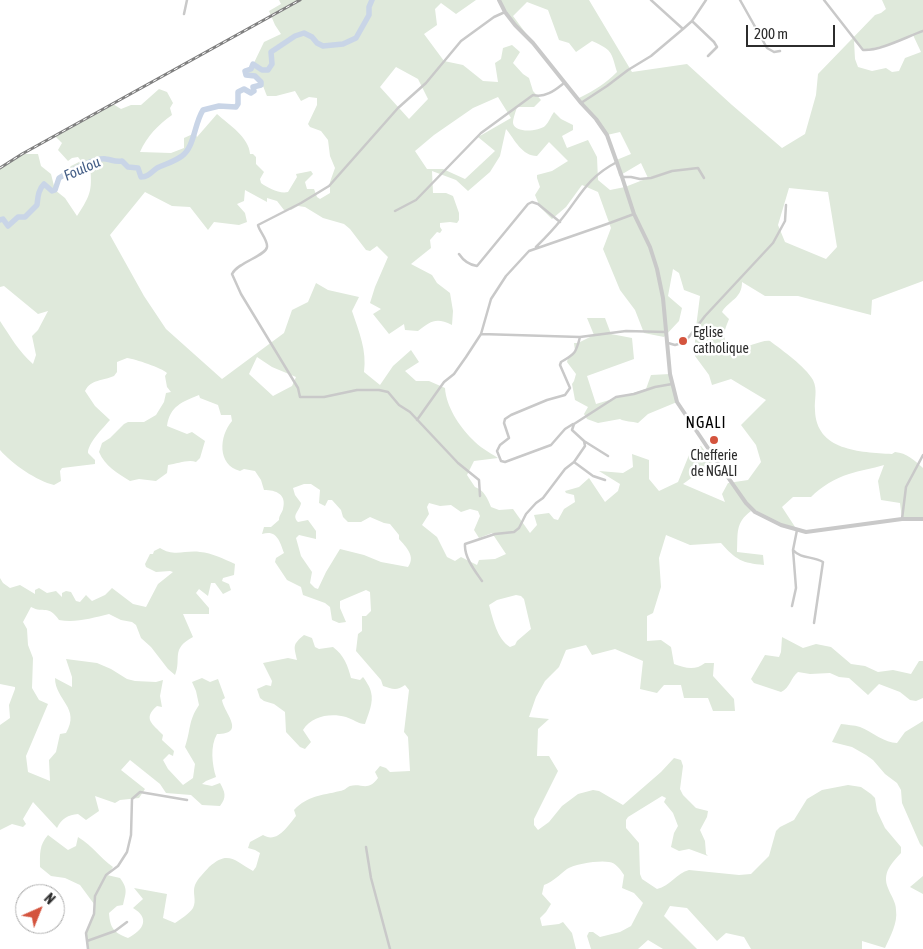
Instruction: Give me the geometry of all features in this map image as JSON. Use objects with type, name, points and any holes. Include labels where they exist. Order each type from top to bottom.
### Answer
[{"type":"street","points":[[184,14],[187,0]]},
{"type":"street","points":[[499,0],[505,12],[533,43],[607,135],[634,214],[650,247],[657,269],[663,298],[666,342],[672,384],[677,402],[746,503],[756,512],[781,525],[806,532],[902,519],[923,519]]},
{"type":"street","points":[[651,0],[683,29]]},
{"type":"street","points":[[581,103],[651,56],[692,21],[706,0]]},
{"type":"street","points":[[740,0],[767,48],[774,52],[780,51]]},
{"type":"street","points":[[824,0],[863,50],[888,46],[923,31]]},
{"type":"street","points":[[480,496],[479,480],[458,462],[388,392],[357,390],[324,397],[300,397],[298,388],[232,274],[234,270],[264,252],[267,248],[258,225],[329,186],[398,108],[426,83],[461,41],[494,17],[505,12]]},
{"type":"street","points":[[692,21],[717,47],[708,56]]},
{"type":"street","points":[[395,211],[416,200],[481,133],[500,118],[533,95],[539,97],[548,94],[564,83]]},
{"type":"street","points":[[535,248],[560,222],[581,191],[603,169],[617,162]]},
{"type":"street","points":[[622,177],[640,180],[672,171],[698,168],[704,178]]},
{"type":"street","points":[[459,254],[472,265],[477,266],[528,204],[532,202],[538,204],[560,222]]},
{"type":"street","points":[[666,342],[675,345],[685,342],[710,311],[753,267],[773,243],[785,221],[786,205]]},
{"type":"street","points":[[417,420],[444,382],[454,374],[481,334],[491,299],[506,276],[529,251],[634,214]]},
{"type":"street","points":[[481,334],[580,337],[626,331],[666,332]]},
{"type":"street","points":[[580,337],[574,355],[561,362],[560,365],[570,388],[568,392],[565,395],[547,400],[505,419],[504,423],[509,438],[500,445],[497,452],[500,461],[505,462],[551,445],[565,429],[616,397],[672,384]]},
{"type":"street","points":[[574,424],[572,430],[584,441],[608,456]]},
{"type":"street","points":[[482,581],[473,568],[465,548],[466,544],[495,534],[514,532],[519,528],[526,514],[543,498],[565,469],[574,462],[585,446],[584,441]]},
{"type":"street","points":[[902,519],[906,487],[923,455]]},
{"type":"street","points":[[574,462],[593,476],[605,480]]},
{"type":"street","points":[[792,606],[796,588],[793,550],[797,530]]},
{"type":"street","points":[[793,550],[798,555],[818,559],[823,562],[814,623]]},
{"type":"street","points":[[88,949],[86,933],[94,914],[95,896],[106,875],[118,866],[127,852],[131,835],[132,799],[140,792],[187,800]]},
{"type":"street","points":[[366,847],[371,878],[390,949]]},
{"type":"street","points":[[87,941],[115,931],[127,922]]},
{"type":"green space","points":[[279,0],[476,0],[456,14],[441,3],[435,9],[437,25],[424,34],[444,61],[463,65],[483,81],[498,82],[495,63],[501,59],[503,48],[512,45],[520,52],[513,63],[529,78],[533,91],[541,100],[534,107],[517,107],[513,121],[515,126],[522,130],[542,128],[554,112],[561,119],[573,125],[573,130],[562,136],[567,148],[588,140],[597,157],[598,180],[610,190],[625,187],[648,178],[641,163],[619,176],[617,163],[614,161],[631,154],[620,132],[607,135],[596,119],[579,102],[579,98],[609,80],[617,72],[612,55],[607,49],[592,41],[576,52],[569,43],[559,40],[548,10],[527,2],[513,16],[533,43],[515,25],[499,0],[589,0],[632,72],[687,64],[782,148],[805,134],[816,95],[818,74],[875,15],[886,9],[882,0],[923,0],[923,281],[872,300],[871,315],[798,296],[765,296],[742,282],[738,296],[722,312],[729,319],[724,336],[729,346],[740,348],[770,341],[805,369],[813,380],[815,388],[817,424],[823,434],[831,441],[842,447],[854,450],[903,454],[910,457],[923,468],[923,519],[902,519],[900,503],[881,500],[878,481],[884,465],[839,478],[824,486],[811,497],[793,497],[782,507],[797,530],[781,525],[748,506],[751,511],[742,520],[738,529],[737,552],[763,555],[764,565],[740,560],[721,543],[690,545],[666,535],[659,558],[661,587],[653,613],[647,616],[647,641],[661,640],[671,647],[674,664],[686,668],[694,668],[705,663],[714,663],[713,676],[734,699],[735,711],[713,711],[708,698],[684,698],[681,685],[664,685],[657,693],[640,689],[643,661],[615,649],[592,655],[586,645],[566,650],[559,667],[545,681],[536,697],[529,717],[549,719],[538,729],[537,756],[549,756],[558,771],[534,819],[534,825],[538,830],[549,822],[562,806],[578,794],[593,790],[599,791],[623,805],[674,758],[681,760],[683,766],[680,789],[683,795],[696,808],[708,811],[700,830],[705,841],[706,854],[708,856],[689,849],[679,851],[671,847],[674,833],[678,826],[673,813],[664,802],[666,798],[662,796],[628,817],[626,828],[639,843],[640,874],[642,879],[657,889],[689,870],[739,875],[751,874],[769,856],[776,831],[794,820],[807,799],[822,790],[848,785],[861,787],[875,798],[877,811],[885,828],[901,847],[901,853],[888,869],[886,878],[886,883],[895,904],[896,920],[885,948],[862,941],[862,949],[751,949],[744,937],[726,933],[717,941],[687,908],[670,906],[664,916],[697,949],[663,949],[648,940],[638,949],[591,949],[587,936],[589,932],[593,932],[600,937],[620,932],[631,926],[643,903],[634,893],[622,888],[624,875],[618,867],[611,863],[599,862],[571,867],[544,885],[542,894],[551,904],[540,918],[542,926],[563,922],[572,933],[576,949],[88,949],[86,933],[94,914],[94,904],[80,885],[65,878],[51,876],[40,867],[42,846],[48,835],[68,850],[76,846],[78,837],[113,867],[107,875],[120,878],[126,891],[123,905],[117,906],[109,913],[110,923],[116,932],[128,938],[134,935],[143,924],[142,916],[133,908],[143,899],[134,888],[167,894],[163,918],[175,923],[193,908],[195,885],[209,867],[226,858],[236,860],[253,871],[260,853],[248,848],[250,842],[263,835],[273,837],[282,833],[296,816],[294,810],[305,801],[354,785],[371,785],[378,778],[375,772],[380,766],[390,772],[410,771],[408,737],[404,732],[409,690],[405,685],[394,689],[383,686],[381,680],[356,651],[358,634],[362,631],[362,616],[366,616],[371,611],[370,592],[366,590],[340,601],[340,608],[346,622],[339,623],[332,620],[330,607],[325,603],[303,595],[301,587],[287,580],[275,562],[276,558],[284,553],[279,541],[271,533],[262,534],[264,527],[271,527],[279,520],[284,504],[282,496],[273,491],[264,490],[261,480],[255,471],[244,469],[240,471],[227,463],[222,449],[225,434],[232,421],[231,415],[221,415],[218,405],[200,398],[199,395],[182,403],[174,409],[167,426],[187,434],[192,432],[205,441],[200,458],[196,462],[186,461],[168,465],[167,473],[156,481],[139,479],[130,481],[116,472],[105,461],[99,452],[102,443],[124,424],[128,422],[144,422],[156,415],[164,402],[166,393],[171,392],[167,387],[165,376],[167,373],[148,364],[127,358],[117,362],[117,372],[114,376],[94,382],[85,391],[95,406],[110,420],[90,445],[88,453],[95,460],[95,464],[62,468],[60,471],[61,481],[54,485],[40,480],[25,471],[0,450],[0,321],[19,349],[33,364],[36,355],[32,336],[38,330],[48,311],[38,314],[4,286],[0,287],[0,168],[22,154],[38,154],[41,166],[51,174],[55,190],[65,198],[77,216],[86,202],[90,191],[90,163],[62,176],[71,166],[81,161],[78,157],[68,161],[58,150],[62,143],[55,136],[113,104],[121,109],[131,105],[141,105],[159,89],[167,92],[173,103],[170,108],[172,115],[153,131],[140,152],[171,153],[184,148],[184,138],[195,133],[197,137],[217,114],[242,137],[249,148],[250,154],[256,157],[256,164],[264,172],[260,179],[261,183],[270,189],[288,192],[297,177],[296,174],[311,171],[313,174],[305,182],[307,189],[314,189],[317,197],[320,199],[330,193],[330,182],[335,168],[330,156],[328,140],[321,131],[310,127],[308,124],[317,105],[317,98],[309,97],[301,101],[295,91],[276,96],[267,96],[260,81],[255,77],[246,75],[245,71],[251,69],[264,42],[281,34],[269,11],[281,4]],"holes":[[[913,35],[921,52],[905,58],[899,71],[892,72],[886,68],[872,71],[858,67],[855,59],[854,41],[863,50],[888,45]],[[396,67],[418,79],[428,99],[409,119],[380,87]],[[498,97],[511,118],[478,137],[495,151],[465,179],[443,169],[427,169],[415,151],[434,135],[473,108]],[[506,129],[519,147],[527,153],[537,156],[549,142],[568,161],[552,171],[537,175],[540,187],[535,195],[540,207],[552,219],[566,207],[582,185],[598,192],[611,228],[603,249],[620,290],[635,310],[644,333],[664,337],[679,321],[682,308],[668,296],[673,269],[679,273],[684,290],[700,296],[695,335],[695,356],[709,375],[712,385],[731,379],[766,400],[741,425],[756,445],[761,462],[748,480],[728,483],[722,494],[725,502],[683,484],[713,462],[701,446],[689,455],[678,482],[659,491],[649,479],[649,460],[632,454],[633,467],[623,473],[599,471],[620,484],[618,491],[605,502],[589,478],[579,487],[565,491],[574,495],[575,502],[564,509],[558,520],[554,519],[549,513],[534,515],[537,525],[530,533],[513,509],[499,510],[491,507],[485,495],[475,487],[467,475],[474,461],[498,458],[478,444],[462,428],[448,402],[445,388],[429,381],[416,381],[405,371],[419,362],[411,350],[393,366],[380,385],[364,372],[363,349],[352,311],[359,297],[328,290],[316,283],[308,302],[292,310],[284,333],[222,379],[166,329],[144,296],[110,235],[145,192],[172,206],[190,207],[208,230],[214,222],[239,225],[247,222],[245,213],[237,204],[244,201],[245,190],[267,202],[267,198],[277,201],[284,210],[291,210],[298,206],[305,207],[323,218],[344,224],[366,250],[370,251],[377,246],[388,257],[370,303],[381,309],[373,314],[389,334],[404,324],[405,330],[418,331],[434,321],[442,321],[452,325],[453,311],[450,293],[437,283],[432,275],[411,264],[431,248],[430,240],[437,232],[440,233],[442,230],[440,223],[457,223],[459,220],[459,213],[453,196],[446,193],[433,193],[432,171],[456,180],[468,191],[490,172],[500,156]],[[789,188],[828,192],[837,247],[826,259],[785,242],[778,225]],[[257,357],[272,367],[296,377],[292,386],[273,396],[249,374]],[[304,484],[311,484],[320,490],[319,503],[325,506],[328,500],[332,500],[348,522],[361,522],[370,517],[390,524],[411,555],[408,567],[381,562],[364,555],[340,549],[318,589],[315,588],[310,583],[312,572],[301,556],[296,538],[299,535],[316,539],[316,531],[308,520],[298,522],[296,520],[295,517],[301,503],[295,495],[293,488]],[[429,503],[440,506],[451,505],[461,512],[470,509],[478,511],[480,516],[474,530],[479,538],[492,533],[506,554],[495,559],[479,560],[477,565],[461,557],[455,561],[447,557],[437,537],[422,525],[429,514],[427,507]],[[516,595],[524,599],[531,629],[515,645],[510,647],[502,639],[489,605],[497,600]]]},
{"type":"green space","points":[[587,318],[605,318],[611,334],[632,338],[634,359],[587,376],[596,404],[646,389],[651,375],[670,374],[677,402],[648,414],[638,423],[620,419],[598,423],[587,419],[584,414],[588,407],[575,400],[572,384],[576,374],[567,362],[568,358],[575,351],[574,343],[594,335]]},
{"type":"green space","points":[[160,548],[175,553],[204,553],[218,556],[235,564],[234,575],[223,578],[222,581],[229,584],[231,590],[223,594],[215,583],[211,583],[208,596],[199,589],[196,593],[209,608],[209,614],[183,614],[193,637],[186,641],[179,650],[175,675],[141,638],[136,625],[132,622],[121,620],[109,614],[65,621],[59,620],[52,612],[31,607],[23,622],[27,629],[28,645],[33,658],[32,688],[39,700],[48,704],[26,756],[28,772],[50,781],[49,760],[56,752],[60,734],[66,733],[70,724],[69,710],[56,686],[55,678],[72,687],[72,677],[66,659],[97,663],[127,679],[135,681],[156,682],[163,680],[160,696],[162,707],[157,706],[150,714],[150,718],[163,735],[162,740],[174,751],[173,756],[169,754],[163,760],[168,769],[183,785],[193,778],[195,764],[185,747],[191,721],[199,705],[192,682],[202,678],[210,682],[218,679],[225,698],[222,700],[232,722],[232,727],[231,731],[217,734],[213,744],[212,755],[216,777],[202,784],[212,786],[220,783],[223,789],[224,800],[220,806],[202,805],[191,795],[166,793],[160,784],[130,760],[121,770],[145,789],[139,798],[120,800],[115,803],[95,796],[99,811],[86,820],[78,814],[68,816],[63,819],[57,828],[33,802],[23,819],[26,824],[23,827],[12,824],[0,830],[0,725],[10,718],[9,705],[15,687],[0,684],[0,578],[10,588],[20,585],[35,594],[35,590],[39,588],[47,593],[56,591],[62,597],[62,593],[66,591],[71,592],[76,601],[80,602],[86,595],[92,601],[105,595],[112,588],[133,604],[146,607],[158,584],[173,572],[156,572],[146,567],[145,564],[150,554],[153,554],[154,551]]},
{"type":"green space","points":[[304,635],[312,638],[315,647],[319,649],[333,647],[337,650],[345,661],[351,678],[360,680],[363,677],[370,688],[372,696],[365,724],[340,716],[316,719],[303,730],[311,742],[305,749],[300,747],[286,732],[285,712],[274,704],[260,698],[257,689],[266,685],[271,686],[272,681],[263,663],[288,658],[297,660],[295,646],[297,641]]},
{"type":"green space","points":[[782,637],[803,648],[816,644],[831,647],[851,664],[865,666],[878,672],[893,670],[911,674],[919,661],[923,661],[923,698],[916,701],[910,700],[900,692],[879,684],[868,695],[849,678],[839,677],[830,673],[810,674],[798,672],[781,692],[754,683],[751,679],[765,655],[779,657]]},
{"type":"green space","points":[[923,721],[923,847],[902,803],[901,790],[897,783],[866,755],[852,747],[832,742],[841,724],[860,727],[892,743],[897,743],[905,732]]},
{"type":"green space","points":[[923,876],[923,894],[910,887]]},
{"type":"waterway","name":"Foulou","points":[[0,220],[3,219],[8,226],[18,217],[25,217],[37,205],[39,191],[44,184],[52,191],[55,190],[59,178],[95,160],[122,161],[128,167],[138,168],[141,177],[144,177],[157,168],[179,158],[190,147],[203,110],[219,106],[236,107],[238,104],[238,92],[244,89],[251,93],[254,91],[253,87],[261,85],[261,82],[255,76],[246,75],[245,71],[251,69],[253,64],[262,70],[268,70],[272,64],[271,52],[295,36],[304,33],[323,46],[343,44],[356,38],[369,15],[369,7],[372,0]]},
{"type":"railway","points":[[0,168],[300,0]]},
{"type":"place","name":"Eglise catholique","points":[[683,341]]},
{"type":"place","name":"Chefferie de NGALI","points":[[714,440]]},
{"type":"district","name":"NGALI","points":[[706,423]]}]
